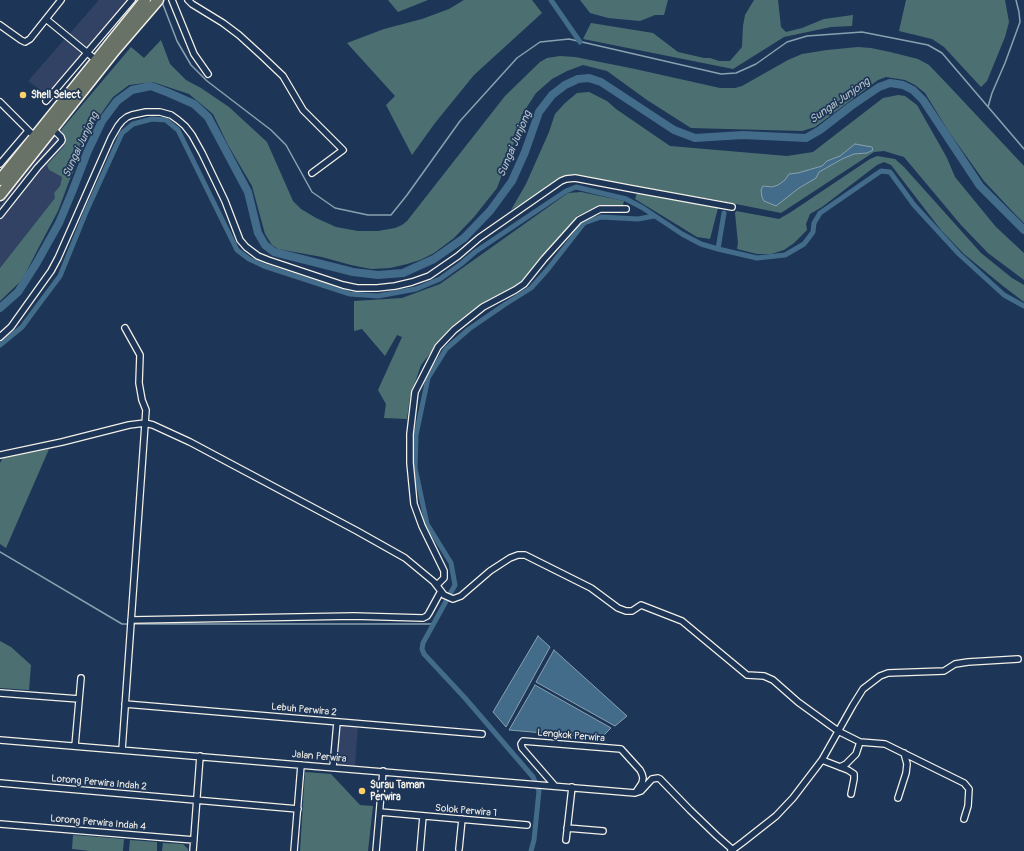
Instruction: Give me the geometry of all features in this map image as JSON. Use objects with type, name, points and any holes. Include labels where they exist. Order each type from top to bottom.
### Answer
[{"type":"highway","points":[[0,180],[31,134],[96,60],[142,3],[158,0]]},
{"type":"highway","points":[[0,195],[115,50],[142,3]]},
{"type":"street","points":[[0,25],[25,42],[30,39],[61,0]]},
{"type":"street","points":[[172,0],[194,54],[208,74]]},
{"type":"street","points":[[188,0],[240,35],[283,76],[303,110],[343,150],[312,174]]},
{"type":"street","points":[[46,101],[87,52],[142,3]]},
{"type":"street","points":[[46,19],[96,60]]},
{"type":"street","points":[[0,164],[31,134],[1,105]]},
{"type":"street","points":[[0,337],[11,327],[51,271],[111,138],[118,126],[122,121],[132,115],[146,112],[160,112],[171,115],[185,126],[192,135],[225,201],[240,240],[246,247],[258,256],[268,260],[343,285],[357,288],[395,286],[429,276],[458,256],[479,238],[566,179],[575,178],[732,207]]},
{"type":"street","points":[[0,215],[61,142],[61,137],[53,129]]},
{"type":"street","points":[[437,585],[444,578],[444,571],[422,526],[413,497],[410,463],[410,434],[415,392],[438,347],[454,330],[483,307],[524,284],[544,258],[579,220],[600,209],[626,209]]},
{"type":"street","points":[[122,750],[146,410],[142,400],[139,383],[140,355],[125,328]]},
{"type":"street","points":[[0,455],[82,437],[129,424],[153,424],[190,442],[405,558],[437,585],[442,593],[453,599],[461,596],[490,571],[510,558],[518,555],[525,555],[591,588],[618,608],[626,611],[632,611],[641,605],[682,621],[747,675],[764,676],[773,680],[798,702],[838,731],[860,742],[885,744],[964,783],[969,789],[968,806],[964,819]]},
{"type":"street","points":[[131,620],[354,616],[423,618],[427,616],[442,593]]},
{"type":"street","points":[[636,793],[641,791],[652,779],[660,779],[732,850],[776,816],[793,798],[822,760],[863,690],[880,676],[888,673],[938,672],[944,671],[955,664],[1018,658]]},
{"type":"street","points":[[75,746],[81,678]]},
{"type":"street","points":[[0,693],[79,700]]},
{"type":"street","name":"Lebuh Perwira 2","points":[[125,704],[482,734]]},
{"type":"street","points":[[334,767],[338,722]]},
{"type":"street","name":"Jalan Perwira","points":[[0,740],[636,793]]},
{"type":"street","name":"Lengkok Perwira","points":[[554,786],[522,748],[521,744],[523,741],[621,750],[642,774],[642,783],[636,793]]},
{"type":"street","points":[[840,767],[846,764],[856,754],[860,742]]},
{"type":"street","points":[[898,798],[906,773],[907,764],[904,753]]},
{"type":"street","points":[[193,851],[200,756]]},
{"type":"street","points":[[822,760],[848,770],[854,774],[851,794]]},
{"type":"street","points":[[294,851],[301,765]]},
{"type":"street","points":[[376,851],[383,771]]},
{"type":"street","name":"Lorong Perwira Indah 2","points":[[0,784],[298,809]]},
{"type":"street","points":[[566,840],[572,787]]},
{"type":"street","name":"Solok Perwira 1","points":[[380,812],[527,825]]},
{"type":"street","points":[[420,851],[423,816]]},
{"type":"street","points":[[460,849],[462,819]]},
{"type":"street","name":"Lorong Perwira Indah 4","points":[[0,824],[194,840]]},
{"type":"street","points":[[567,828],[604,831]]},
{"type":"shaded area","points":[[99,0],[135,0],[52,99],[28,81]]},
{"type":"shaded area","points":[[61,130],[65,145],[49,170],[62,177],[60,186],[54,193],[55,198],[0,268],[0,205]]},
{"type":"shaded area","points":[[855,144],[872,147],[873,150],[867,153],[854,154],[819,172],[816,178],[799,188],[776,206],[764,201],[761,190],[763,186],[772,187],[778,185],[785,180],[789,174],[822,166],[827,161],[840,156]]},
{"type":"shaded area","points":[[538,636],[550,647],[506,727],[493,712]]},
{"type":"shaded area","points":[[554,650],[627,716],[615,726],[536,682]]},
{"type":"shaded area","points":[[535,685],[611,728],[601,738],[509,730]]},
{"type":"shaded area","points":[[333,723],[358,725],[355,766],[330,764]]},
{"type":"green space","points":[[388,0],[428,0],[398,12]]},
{"type":"green space","points":[[464,0],[532,0],[542,13],[474,75],[435,123],[412,155],[386,105],[395,96],[347,43],[384,29],[422,19],[449,9]]},
{"type":"green space","points":[[580,0],[668,0],[664,15],[655,15],[640,21],[608,18],[590,13]]},
{"type":"green space","points":[[754,0],[778,0],[781,27],[786,32],[802,28],[824,19],[853,15],[852,26],[831,27],[784,37],[733,69],[583,39],[591,23],[653,33],[678,52],[719,61],[730,61],[742,47],[745,15]]},
{"type":"green space","points":[[906,0],[1005,0],[1009,22],[1005,37],[987,81],[981,87],[944,47],[932,39],[899,31]]},
{"type":"green space","points":[[161,40],[170,64],[186,80],[201,88],[229,107],[267,142],[293,201],[301,209],[336,227],[358,231],[378,231],[395,228],[407,221],[505,96],[540,62],[547,58],[560,56],[575,57],[720,88],[735,88],[742,86],[788,60],[802,54],[858,47],[871,48],[918,59],[929,65],[950,87],[1024,166],[1024,223],[984,181],[949,132],[925,93],[915,85],[905,80],[886,77],[878,80],[815,127],[802,131],[691,128],[647,100],[607,71],[583,65],[552,79],[536,93],[521,116],[521,124],[497,188],[474,217],[454,238],[434,253],[420,260],[390,268],[371,269],[322,257],[278,249],[272,245],[265,234],[252,186],[228,145],[213,114],[189,94],[153,82],[129,85],[113,97],[93,125],[58,211],[22,280],[0,301],[0,268],[55,198],[54,193],[60,186],[62,177],[49,170],[47,165],[65,145],[62,143],[64,141],[61,130],[131,47],[144,58]]},
{"type":"green space","points":[[589,92],[607,101],[616,109],[670,146],[787,156],[813,152],[883,98],[898,95],[905,96],[917,105],[947,158],[955,177],[996,227],[1024,253],[1024,280],[988,253],[961,225],[904,157],[884,151],[874,152],[781,213],[711,199],[570,176],[562,178],[511,210],[526,184],[549,132],[555,114],[577,93]]},
{"type":"green space","points":[[877,156],[895,159],[904,167],[981,253],[1012,278],[1024,285],[1024,302],[964,254],[941,230],[891,165],[884,162],[877,165],[822,207],[810,214],[806,224],[807,230],[794,243],[784,250],[771,254],[757,254],[737,249],[736,211],[779,219],[870,159]]},
{"type":"green space","points":[[581,192],[624,201],[623,205],[598,206],[577,216],[522,283],[480,305],[451,327],[421,365],[410,397],[407,419],[384,418],[386,404],[378,390],[402,337],[397,335],[385,356],[362,329],[354,331],[354,301],[402,298],[440,284],[568,193]]},
{"type":"green space","points":[[637,193],[718,208],[710,239],[697,237],[635,199]]},
{"type":"green space","points":[[49,449],[6,548],[0,544],[0,463],[3,458]]},
{"type":"green space","points":[[0,641],[11,647],[31,665],[29,690],[0,688]]},
{"type":"green space","points":[[305,772],[331,774],[360,805],[373,806],[368,851],[300,851]]},
{"type":"green space","points":[[73,835],[124,839],[123,851],[90,851],[72,849]]},
{"type":"green space","points":[[130,840],[157,842],[157,851],[129,851]]},
{"type":"green space","points":[[163,843],[183,844],[188,851],[162,851]]},
{"type":"waterway","points":[[551,0],[580,42]]},
{"type":"waterway","points":[[988,107],[1020,22],[1016,0]]},
{"type":"waterway","points":[[162,2],[177,41],[191,65],[207,81],[271,130],[286,145],[312,192],[335,208],[368,215],[391,215],[460,121],[517,58],[540,42],[569,39],[721,74],[736,73],[756,64],[787,42],[807,36],[862,32],[928,45],[942,53],[1024,149]]},
{"type":"waterway","name":"Sungai Junjong","points":[[0,308],[18,292],[59,223],[87,153],[102,121],[117,101],[132,90],[151,86],[194,104],[208,117],[248,192],[258,233],[265,245],[274,252],[353,272],[378,275],[403,273],[434,259],[464,238],[490,211],[512,181],[525,152],[539,112],[552,95],[565,85],[578,79],[589,78],[601,82],[674,130],[695,138],[743,135],[806,138],[820,130],[879,87],[890,83],[903,85],[913,90],[923,100],[980,186],[1024,230]]},
{"type":"waterway","points":[[0,345],[22,327],[60,276],[86,212],[122,133],[133,124],[152,119],[166,120],[178,130],[237,250],[249,259],[264,266],[350,294],[378,296],[416,289],[440,279],[475,252],[566,191],[576,187],[626,199],[643,208],[682,234],[701,244],[757,258],[785,255],[804,244],[813,232],[814,223],[820,213],[881,171],[890,172],[914,205],[959,254],[1004,295],[1024,306]]},
{"type":"waterway","points":[[718,249],[724,213]]},
{"type":"waterway","points":[[531,851],[534,840],[539,791],[533,777],[465,698],[424,654],[422,649],[423,643],[455,585],[451,563],[427,524],[415,468],[416,435],[428,378],[446,349],[469,329],[531,288],[584,223],[601,217],[638,219],[654,216]]},
{"type":"waterway","points":[[0,552],[122,624],[129,624]]},
{"type":"waterway","points":[[132,624],[434,624]]},
{"type":"place","name":"Shell Select","points":[[23,95]]},
{"type":"place","name":"Surau Taman Perwira","points":[[362,791]]}]
